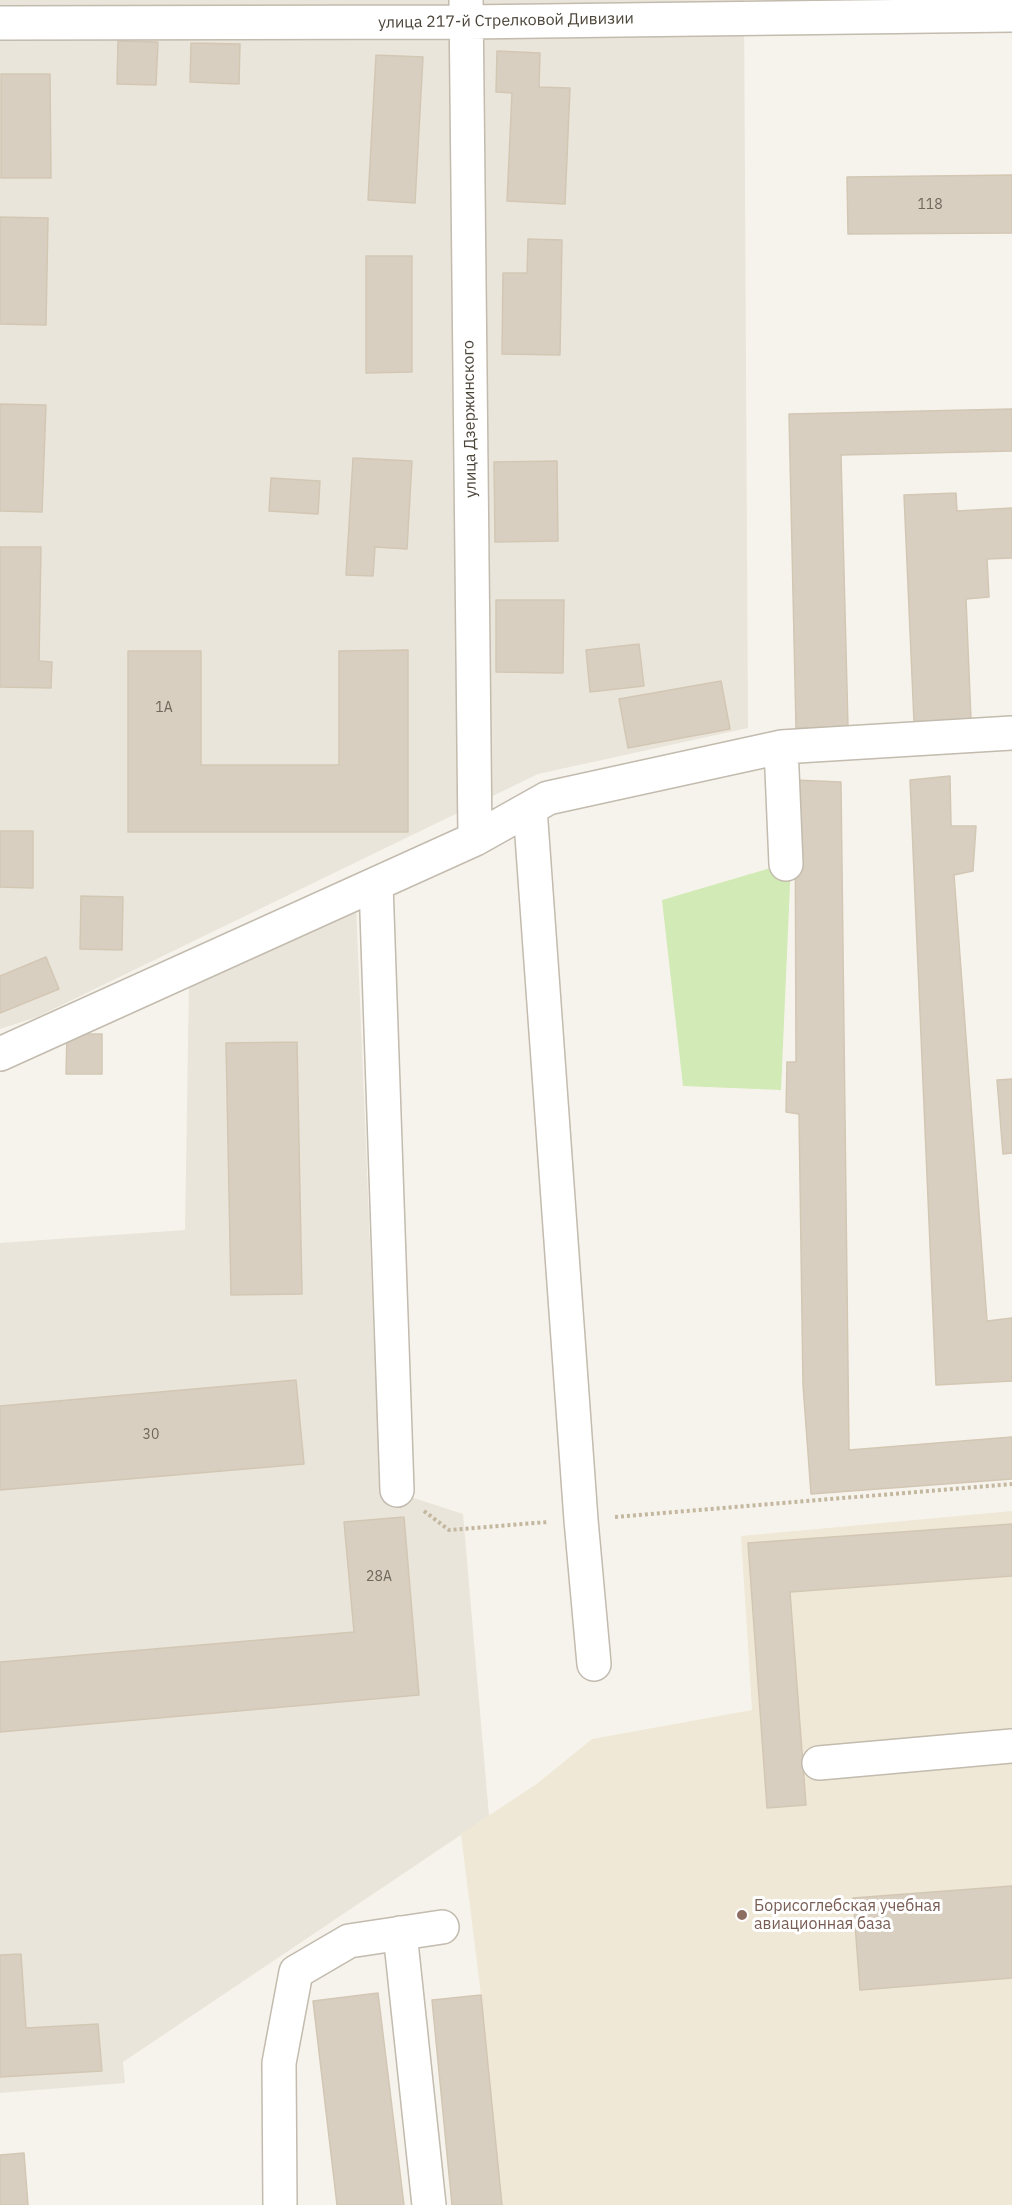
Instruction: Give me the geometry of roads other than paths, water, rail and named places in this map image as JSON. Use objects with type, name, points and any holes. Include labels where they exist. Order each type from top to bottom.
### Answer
[{"type":"street","name":"улица 217-й Стрелковой Дивизии","points":[[0,23],[466,11],[1012,15]]},
{"type":"street","name":"улица Дзержинского","points":[[466,11],[476,838]]},
{"type":"street","points":[[0,1054],[476,838],[548,798],[781,747],[1012,733]]},
{"type":"street","points":[[781,747],[786,864]]},
{"type":"street","points":[[530,808],[581,1520],[594,1664]]},
{"type":"street","points":[[376,884],[397,1490]]},
{"type":"street","points":[[819,1763],[1012,1746]]},
{"type":"street","points":[[280,2205],[279,2063],[296,1972],[349,1941],[442,1927]]},
{"type":"street","points":[[400,1933],[429,2205]]},
{"type":"place","name":"Борисоглебская учебная авиационная база","points":[[742,1915]]}]
